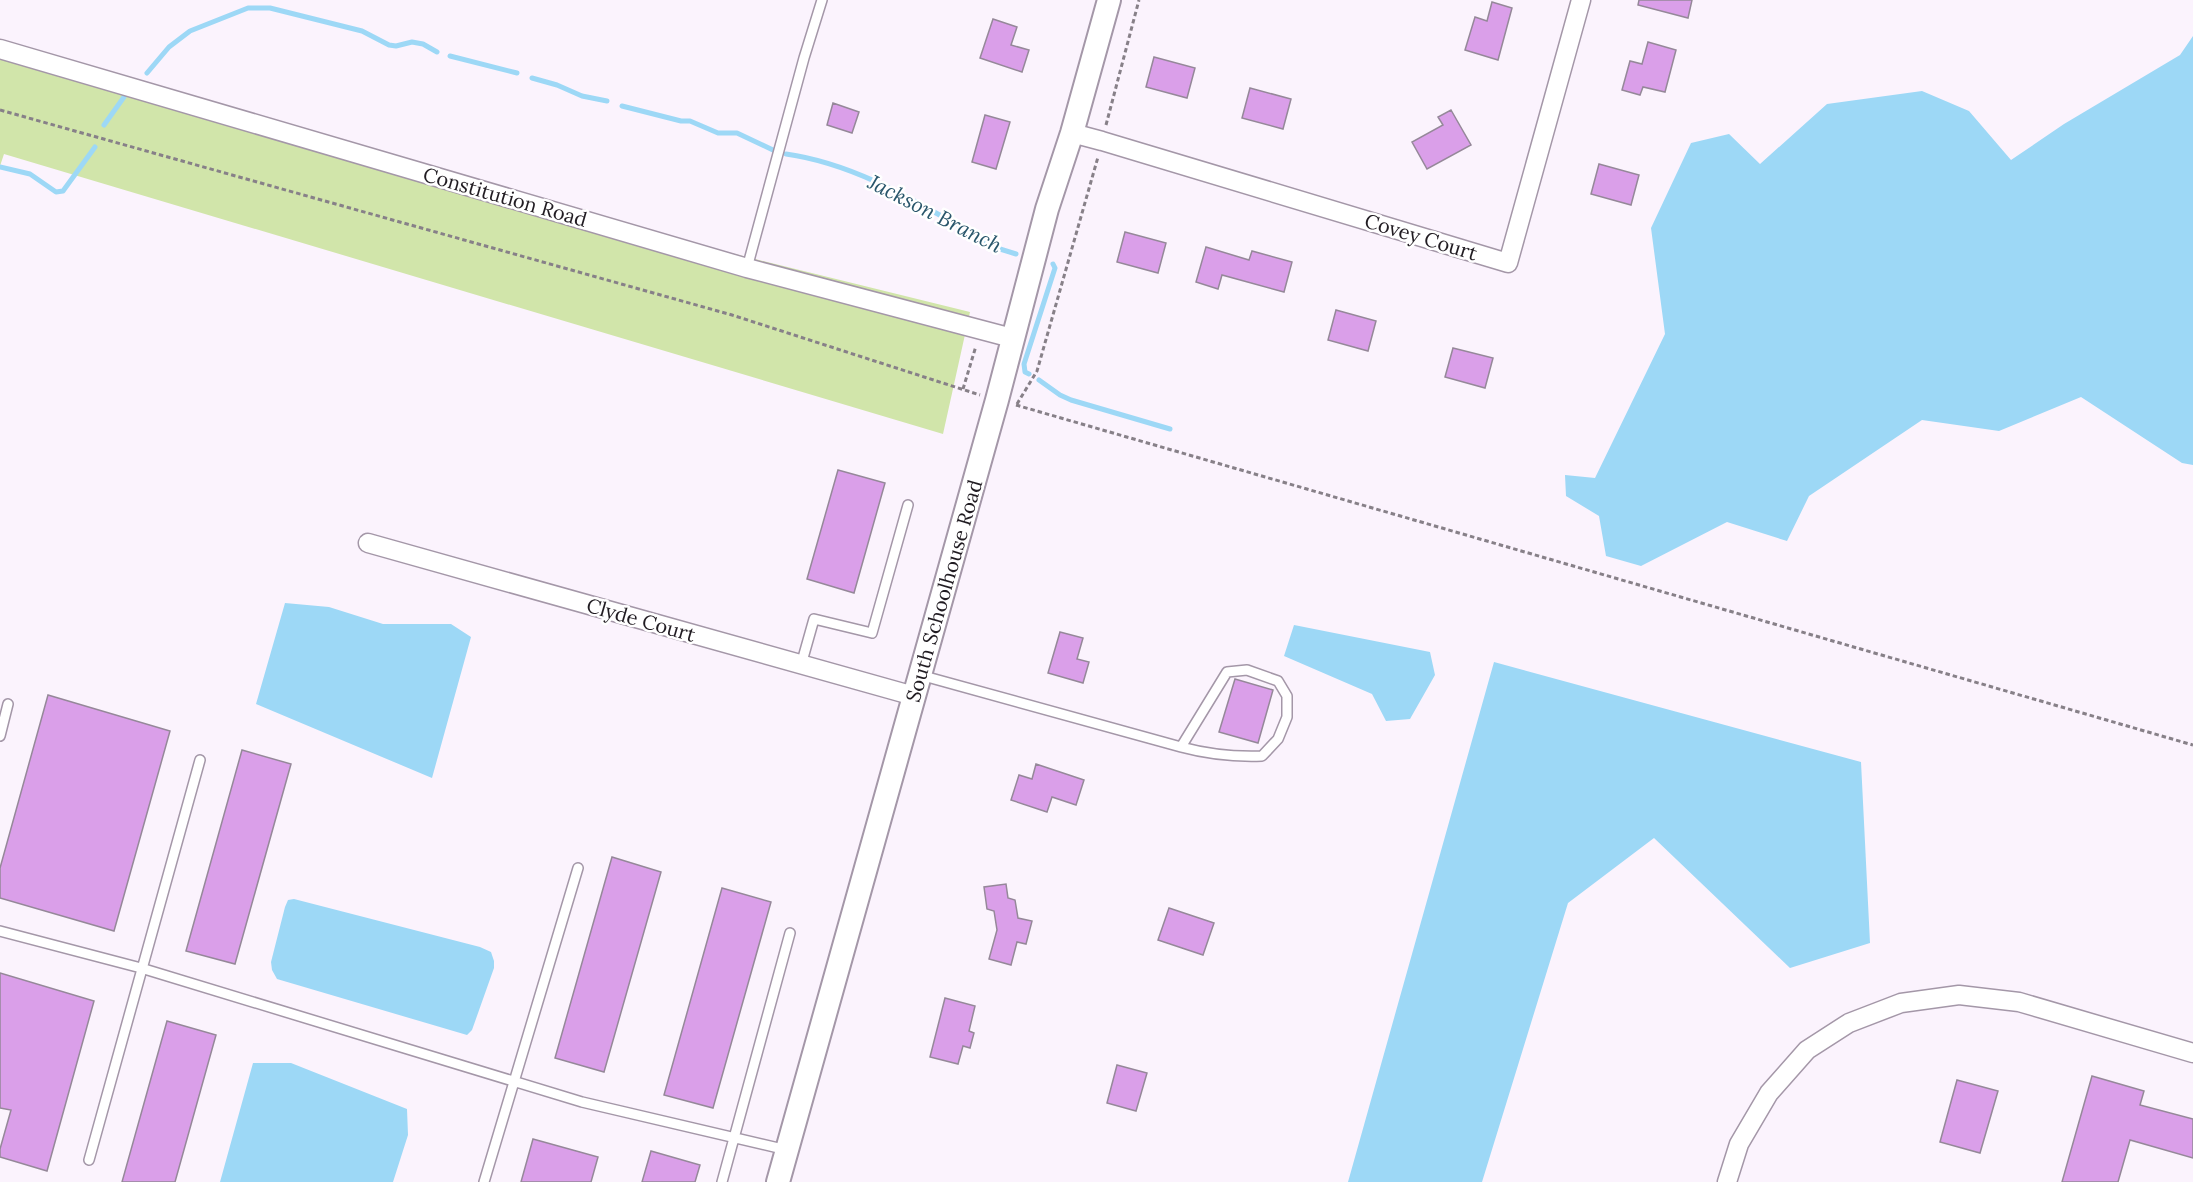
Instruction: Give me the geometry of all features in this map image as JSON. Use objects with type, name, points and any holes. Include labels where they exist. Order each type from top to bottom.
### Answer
[{"type":"street","name":"South Schoolhouse Road","points":[[778,1182],[997,400],[1047,209],[1072,133],[1109,0]]},
{"type":"street","name":"Covey Court","points":[[1072,133],[1508,263],[1581,0]]},
{"type":"street","name":"Constitution Road","points":[[0,49],[747,268],[1012,338]]},
{"type":"street","name":"Clyde Court","points":[[368,543],[801,665],[917,686]]},
{"type":"street","points":[[1727,1182],[1739,1144],[1769,1093],[1807,1050],[1849,1023],[1901,1003],[1959,995],[2019,1002],[2193,1053]]},
{"type":"lane","points":[[747,268],[822,0]]},
{"type":"lane","points":[[801,665],[814,619],[872,633],[908,505]]},
{"type":"lane","points":[[917,686],[1200,752],[1244,757],[1262,756],[1278,740],[1287,717],[1287,696],[1278,681],[1247,670],[1227,672],[1181,747]]},
{"type":"lane","points":[[0,736],[8,704]]},
{"type":"lane","points":[[89,1160],[200,760]]},
{"type":"lane","points":[[483,1182],[578,868]]},
{"type":"lane","points":[[0,931],[141,968],[582,1102],[787,1150]]},
{"type":"lane","points":[[722,1182],[790,933]]},
{"type":"path","points":[[1016,405],[1037,371],[1139,0]]},
{"type":"path","points":[[0,110],[732,315],[981,395]]},
{"type":"path","points":[[963,390],[982,330]]},
{"type":"path","points":[[1005,402],[2193,745]]},
{"type":"green space","points":[[0,42],[654,234],[970,312],[943,434],[4,154],[0,166]]},
{"type":"water","points":[[2193,36],[2193,465],[2182,463],[2081,397],[1999,431],[1922,420],[1809,496],[1787,541],[1727,522],[1641,566],[1606,556],[1599,516],[1566,496],[1565,475],[1595,478],[1665,334],[1651,228],[1691,143],[1729,134],[1760,164],[1827,104],[1922,91],[1969,111],[2011,160],[2064,124],[2180,55]]},
{"type":"water","points":[[285,603],[329,607],[383,624],[451,624],[471,637],[432,778],[256,704]]},
{"type":"water","points":[[1294,625],[1430,652],[1435,675],[1410,719],[1386,721],[1372,694],[1284,656]]},
{"type":"water","points":[[1494,662],[1861,762],[1870,943],[1790,968],[1654,838],[1568,903],[1482,1182],[1348,1182]]},
{"type":"water","points":[[294,899],[480,947],[491,952],[494,968],[472,1030],[467,1035],[277,979],[271,962],[285,907],[288,900]]},
{"type":"water","points":[[253,1063],[291,1063],[407,1109],[408,1135],[393,1182],[220,1182]]},
{"type":"building","points":[[1639,0],[1692,0],[1688,18],[1638,5]]},
{"type":"building","points":[[1492,2],[1512,8],[1498,60],[1465,50],[1475,17],[1487,21]]},
{"type":"building","points":[[993,19],[1017,27],[1011,45],[1029,50],[1022,72],[980,58]]},
{"type":"building","points":[[1648,42],[1676,50],[1665,92],[1643,87],[1640,95],[1622,90],[1630,61],[1642,64]]},
{"type":"building","points":[[1154,57],[1195,68],[1187,98],[1146,87]]},
{"type":"building","points":[[1250,88],[1291,99],[1283,129],[1242,118]]},
{"type":"building","points":[[833,103],[859,112],[852,133],[827,125]]},
{"type":"building","points":[[1451,110],[1471,145],[1427,169],[1412,142],[1443,125],[1438,117]]},
{"type":"building","points":[[985,115],[1010,122],[996,169],[972,162]]},
{"type":"building","points":[[1599,164],[1639,175],[1631,205],[1591,194]]},
{"type":"building","points":[[1125,232],[1166,243],[1158,273],[1117,262]]},
{"type":"building","points":[[1206,247],[1249,260],[1252,251],[1292,262],[1284,292],[1222,275],[1218,289],[1196,282]]},
{"type":"building","points":[[1336,310],[1376,321],[1368,351],[1328,340]]},
{"type":"building","points":[[1453,348],[1493,358],[1485,388],[1445,377]]},
{"type":"building","points":[[838,470],[885,483],[854,593],[807,579]]},
{"type":"building","points":[[1060,632],[1083,638],[1077,659],[1089,662],[1083,683],[1048,673]]},
{"type":"building","points":[[1235,679],[1273,690],[1258,743],[1219,732]]},
{"type":"building","points":[[48,695],[170,731],[114,931],[0,898],[0,868]]},
{"type":"building","points":[[242,750],[291,764],[235,964],[186,951]]},
{"type":"building","points":[[1036,764],[1084,780],[1076,805],[1052,797],[1047,812],[1011,800],[1019,775],[1032,779]]},
{"type":"building","points":[[612,857],[661,872],[604,1072],[555,1058]]},
{"type":"building","points":[[1006,884],[1008,898],[1015,900],[1018,918],[1032,921],[1026,944],[1017,942],[1011,965],[989,959],[997,930],[994,911],[987,909],[984,887]]},
{"type":"building","points":[[722,888],[771,902],[713,1108],[664,1095]]},
{"type":"building","points":[[1169,908],[1214,923],[1203,955],[1158,940]]},
{"type":"building","points":[[0,973],[94,1001],[47,1171],[0,1157],[0,1149],[11,1110],[0,1108]]},
{"type":"building","points":[[945,998],[975,1006],[969,1031],[974,1033],[970,1048],[963,1046],[958,1064],[930,1057]]},
{"type":"building","points":[[167,1021],[216,1035],[175,1182],[122,1182]]},
{"type":"building","points":[[1117,1065],[1147,1073],[1136,1111],[1107,1103]]},
{"type":"building","points":[[2092,1076],[2144,1091],[2140,1105],[2193,1119],[2193,1158],[2130,1140],[2118,1182],[2062,1182]]},
{"type":"building","points":[[1957,1080],[1998,1091],[1980,1153],[1940,1142]]},
{"type":"building","points":[[533,1139],[598,1157],[591,1182],[521,1182]]},
{"type":"building","points":[[651,1151],[700,1165],[695,1182],[642,1182]]},
{"type":"waterway","name":"Jackson Branch","points":[[147,73],[169,47],[190,31],[248,8],[270,8],[362,31],[389,45],[396,46],[412,42],[423,44],[437,52]]},
{"type":"waterway","name":"Jackson Branch","points":[[450,56],[517,73]]},
{"type":"waterway","name":"Jackson Branch","points":[[532,78],[557,85],[582,96],[607,101]]},
{"type":"waterway","name":"Jackson Branch","points":[[104,125],[124,97]]},
{"type":"waterway","name":"Jackson Branch","points":[[622,106],[681,121],[690,121],[718,133],[737,133],[773,150]]},
{"type":"waterway","name":"Jackson Branch","points":[[0,167],[30,174],[56,192],[63,191],[95,147]]},
{"type":"waterway","name":"Jackson Branch","points":[[786,154],[838,166],[862,176],[934,212],[980,238],[987,245],[1016,254]]},
{"type":"waterway","name":"Jackson Branch","points":[[1029,374],[1025,372],[1024,364],[1055,268],[1053,264]]},
{"type":"waterway","name":"Jackson Branch","points":[[1039,380],[1071,400],[1170,429]]}]
